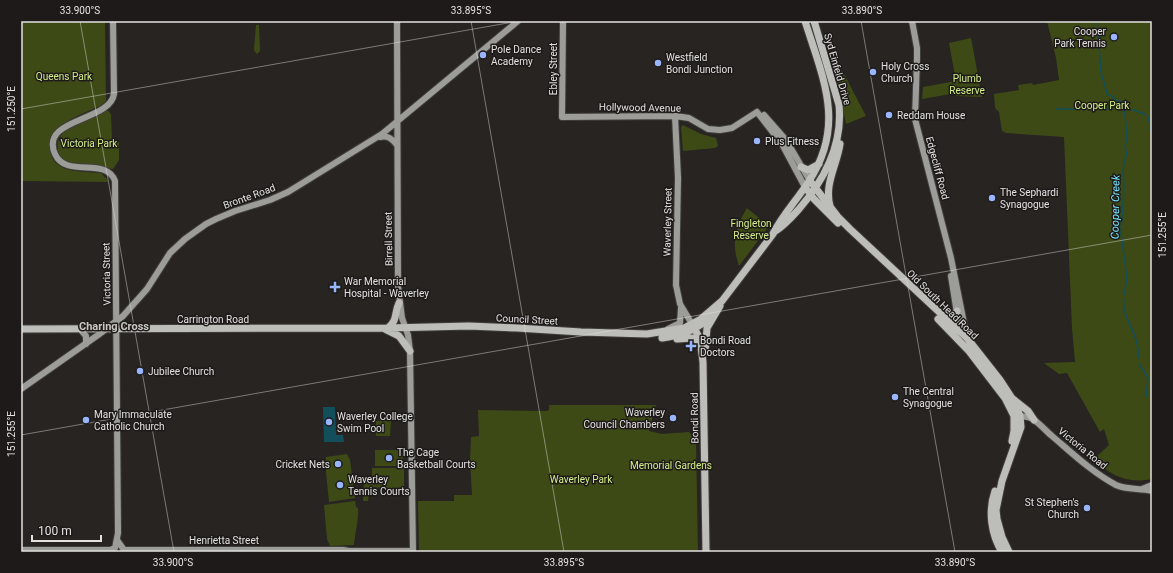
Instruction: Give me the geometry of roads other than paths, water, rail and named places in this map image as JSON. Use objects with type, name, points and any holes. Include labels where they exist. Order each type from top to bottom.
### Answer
[{"type":"main road","name":"Syd Einfeld Drive","points":[[805,21],[825,84],[829,106],[829,126],[824,153],[808,184]]},
{"type":"main road","name":"Syd Einfeld Drive","points":[[813,192],[822,179],[833,155],[840,118],[837,94],[814,21]]},
{"type":"main road","points":[[830,207],[827,194],[838,156],[840,118]]},
{"type":"main road","points":[[801,167],[808,170],[819,164]]},
{"type":"main road","points":[[695,327],[704,324],[721,304],[773,234],[778,223],[808,184]]},
{"type":"main road","name":"Old South Head Road","points":[[808,184],[837,223],[922,302],[969,352],[1005,398],[1021,422],[1020,431],[1002,481],[996,510],[1004,551]]},
{"type":"main road","points":[[773,234],[784,225],[813,192]]},
{"type":"main road","name":"Old South Head Road","points":[[813,192],[830,207],[854,233],[967,338],[1012,398],[1017,416]]},
{"type":"main road","points":[[399,303],[394,322],[386,328],[399,336],[410,351]]},
{"type":"main road","points":[[703,362],[707,328],[721,304]]},
{"type":"main road","points":[[947,321],[954,317],[957,312]]},
{"type":"main road","name":"Carrington Road","points":[[21,329],[406,327]]},
{"type":"main road","name":"Council Street","points":[[406,327],[490,327],[581,332],[662,334],[676,336],[695,327]]},
{"type":"main road","name":"Bondi Road","points":[[695,327],[700,342],[703,362],[706,552]]},
{"type":"main road","points":[[662,334],[668,339],[692,338],[700,342]]},
{"type":"main road","points":[[1012,398],[1028,411],[1034,420]]},
{"type":"street","name":"Victoria Street","points":[[113,21],[114,94],[112,101],[105,108],[64,126],[57,132],[53,145],[54,153],[63,164],[103,170],[112,175],[115,181],[119,511],[117,540]]},
{"type":"street","name":"Birrell Street","points":[[397,21],[398,286],[399,303],[408,335],[410,351],[413,552]]},
{"type":"street","name":"Bronte Road","points":[[21,389],[117,321],[133,306],[147,289],[170,253],[185,239],[206,224],[235,211],[279,196],[389,130],[518,21]]},
{"type":"street","name":"Ebley Street","points":[[562,117],[563,21]]},
{"type":"street","name":"Edgecliff Road","points":[[912,21],[917,48],[915,119],[956,282],[967,338]]},
{"type":"street","name":"Hollywood Avenue","points":[[562,117],[675,116],[688,118],[708,129],[720,130],[732,128],[758,112]]},
{"type":"street","points":[[758,112],[764,115],[780,132],[792,149],[808,184]]},
{"type":"street","points":[[758,112],[782,144],[808,184]]},
{"type":"street","name":"Waverley Street","points":[[675,116],[678,178],[677,296],[681,308],[695,327]]},
{"type":"street","points":[[378,137],[388,137],[397,145]]},
{"type":"street","name":"Edgecliff Road","points":[[948,249],[948,260],[960,338],[969,352]]},
{"type":"street","points":[[662,334],[680,323],[681,308]]},
{"type":"street","points":[[80,329],[86,336],[86,344]]},
{"type":"street","name":"Victoria Road","points":[[1017,416],[1034,420],[1070,451],[1110,481],[1126,488],[1152,491]]},
{"type":"street","name":"Victoria Road","points":[[1142,489],[1152,485]]},
{"type":"street","points":[[21,550],[110,550],[115,548],[117,540]]},
{"type":"street","name":"Henrietta Street","points":[[117,540],[124,550],[342,550],[413,552]]},
{"type":"water","name":"Waverley College Swim Pool","points":[[323,407],[335,407],[336,435],[343,435],[344,442],[324,442]]},
{"type":"waterway","name":"Cooper Creek","points":[[1097,21],[1101,72],[1107,93],[1115,100],[1122,102],[1124,105],[1127,137],[1125,147],[1127,154],[1124,162],[1123,173],[1124,186],[1121,233],[1127,278],[1124,295]]},
{"type":"waterway","points":[[1079,108],[1093,109],[1102,106],[1107,109],[1110,108],[1115,100]]},
{"type":"waterway","points":[[1124,105],[1129,109],[1146,115]]},
{"type":"waterway","points":[[1056,109],[1075,109]]},
{"type":"waterway","points":[[1148,117],[1152,134]]},
{"type":"waterway","name":"Cooper Creek","points":[[1124,299],[1125,313],[1137,342],[1138,358]]},
{"type":"waterway","name":"Cooper Creek","points":[[1139,364],[1148,378],[1146,397]]},
{"type":"place","name":"Cooper Park Tennis","points":[[1114,37]]},
{"type":"place","name":"Pole Dance Academy","points":[[483,55]]},
{"type":"place","name":"Westfield Bondi Junction","points":[[658,63]]},
{"type":"place","name":"Holy Cross Church","points":[[873,72]]},
{"type":"place","name":"Reddam House","points":[[889,115]]},
{"type":"place","name":"Plus Fitness","points":[[757,141]]},
{"type":"place","name":"The Sephardi Synagogue","points":[[992,198]]},
{"type":"place","name":"War Memorial Hospital - Waverley","points":[[335,287]]},
{"type":"place","name":"Bondi Road Doctors","points":[[691,346]]},
{"type":"place","name":"Jubilee Church","points":[[140,371]]},
{"type":"place","name":"The Central Synagogue","points":[[895,397]]},
{"type":"place","name":"Waverley Council Chambers","points":[[673,418]]},
{"type":"place","name":"Mary Immaculate Catholic Church","points":[[86,420]]},
{"type":"place","name":"Waverley College Swim Pool","points":[[329,422]]},
{"type":"place","name":"The Cage Basketball Courts","points":[[389,458]]},
{"type":"place","name":"Cricket Nets","points":[[338,464]]},
{"type":"place","name":"Waverley Tennis Courts","points":[[340,485]]},
{"type":"place","name":"St Stephen's Church","points":[[1087,508]]},
{"type":"district","name":"Charing Cross","points":[[114,326]]},
{"type":"park label","name":"Queens Park","points":[[64,76]]},
{"type":"park label","name":"Plumb Reserve","points":[[967,84]]},
{"type":"park label","name":"Cooper Park","points":[[1102,105]]},
{"type":"park label","name":"Victoria Park","points":[[89,143]]},
{"type":"park label","name":"Fingleton Reserve","points":[[751,228]]},
{"type":"park label","name":"Memorial Gardens","points":[[671,465]]},
{"type":"park label","name":"Waverley Park","points":[[581,479]]}]
